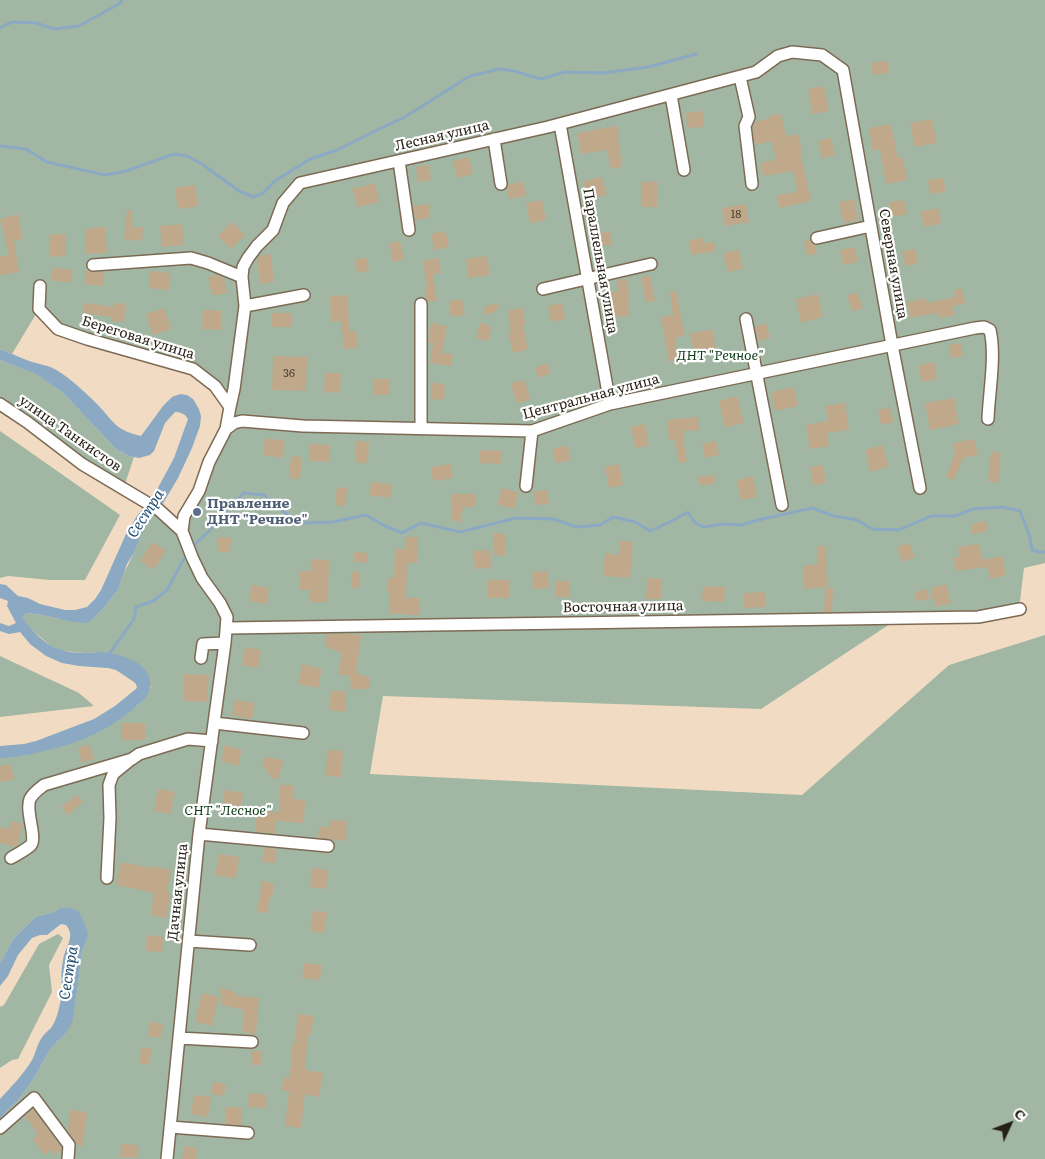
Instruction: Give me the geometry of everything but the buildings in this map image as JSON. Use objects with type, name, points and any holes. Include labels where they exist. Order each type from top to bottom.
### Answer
[{"type":"street","name":"Лесная улица","points":[[230,407],[245,306],[242,277],[243,267],[257,246],[273,230],[284,203],[300,183],[560,124],[740,77],[756,72],[778,56],[792,52],[822,55]]},
{"type":"street","name":"Северная улица","points":[[822,55],[843,70],[892,345],[920,488]]},
{"type":"street","points":[[740,77],[749,117],[745,126],[752,184]]},
{"type":"street","points":[[671,95],[684,170]]},
{"type":"street","name":"Параллельная улица","points":[[560,124],[610,404]]},
{"type":"street","points":[[494,139],[500,184]]},
{"type":"street","points":[[399,161],[409,230]]},
{"type":"street","points":[[817,238],[871,226]]},
{"type":"street","points":[[93,265],[191,258],[242,277]]},
{"type":"street","points":[[543,289],[652,264]]},
{"type":"street","name":"Береговая улица","points":[[40,286],[39,309],[58,328],[87,339],[193,369],[215,386],[230,407]]},
{"type":"street","points":[[245,306],[304,294]]},
{"type":"street","points":[[421,304],[421,428]]},
{"type":"street","points":[[746,319],[782,505]]},
{"type":"street","name":"Центральная улица","points":[[226,429],[234,422],[242,420],[303,426],[532,431],[610,404],[984,327],[990,330],[991,335],[988,420]]},
{"type":"street","name":"улица Танкистов","points":[[0,404],[82,464],[159,510],[182,532]]},
{"type":"street","points":[[227,628],[227,617],[220,603],[202,578],[182,532],[184,516],[198,491],[209,462],[226,429],[230,407]]},
{"type":"street","points":[[526,486],[532,431]]},
{"type":"street","name":"Восточная улица","points":[[227,628],[978,617],[1020,609]]},
{"type":"street","name":"Дачная улица","points":[[167,1159],[199,834],[227,628]]},
{"type":"street","points":[[201,658],[203,644],[225,644]]},
{"type":"street","points":[[214,723],[304,733]]},
{"type":"street","points":[[107,878],[110,818],[109,785],[113,774],[139,754],[188,739],[212,741]]},
{"type":"street","points":[[11,858],[30,845],[33,840],[29,812],[30,800],[44,784],[132,759]]},
{"type":"street","points":[[199,834],[328,846]]},
{"type":"street","points":[[189,941],[250,945]]},
{"type":"street","points":[[179,1038],[252,1042]]},
{"type":"street","points":[[0,1128],[34,1098],[69,1145],[68,1159]]},
{"type":"street","points":[[170,1127],[248,1133]]},
{"type":"green space","points":[[0,0],[1045,0],[1045,563],[1024,568],[1020,601],[1016,610],[899,618],[761,709],[383,696],[370,774],[802,795],[949,665],[1045,635],[1045,1159],[0,1159],[0,1119],[17,1102],[34,1078],[51,1048],[66,1033],[74,1007],[82,952],[86,942],[60,908],[54,912],[35,917],[13,939],[0,963],[0,758],[57,748],[96,733],[137,706],[151,687],[100,652],[74,652],[59,650],[51,646],[31,629],[23,616],[27,613],[60,619],[93,619],[118,590],[146,523],[156,513],[183,534],[230,410],[193,369],[58,329],[39,309],[12,354],[0,349]]},
{"type":"green space","points":[[0,360],[37,374],[62,392],[116,449],[134,457],[125,484],[86,460],[0,397]]},
{"type":"green space","points":[[0,431],[120,515],[85,580],[50,580],[8,576],[0,578]]},
{"type":"green space","points":[[0,656],[79,693],[94,706],[0,717]]},
{"type":"green space","points":[[58,934],[63,938],[49,965],[52,992],[18,1059],[12,1060],[0,1068],[0,1007],[4,1005],[39,944]]},
{"type":"water","name":"Сестра","points":[[0,349],[55,369],[87,394],[115,424],[132,434],[141,436],[163,406],[172,397],[180,394],[187,395],[193,399],[201,416],[200,426],[192,448],[178,478],[159,510],[146,523],[134,553],[127,564],[118,590],[103,609],[86,623],[27,613],[23,616],[43,640],[54,647],[75,653],[100,652],[114,654],[136,662],[146,671],[149,677],[150,689],[146,697],[117,721],[88,737],[57,748],[8,758],[0,758],[0,746],[36,741],[94,719],[115,706],[137,688],[134,682],[116,670],[62,663],[46,656],[30,644],[20,632],[9,634],[0,631],[0,623],[9,626],[16,623],[7,606],[8,601],[0,598],[0,584],[6,585],[18,596],[28,598],[40,604],[65,610],[87,607],[101,590],[126,534],[137,516],[153,497],[174,458],[188,419],[183,414],[175,412],[165,423],[154,451],[150,455],[139,458],[129,456],[116,449],[62,392],[36,374],[0,360]]},
{"type":"water","name":"Сестра","points":[[60,908],[70,908],[78,911],[88,933],[82,952],[72,1023],[66,1033],[51,1048],[34,1078],[17,1102],[0,1119],[0,1099],[17,1081],[33,1057],[41,1039],[51,1028],[56,1018],[61,999],[62,965],[70,938],[69,929],[66,925],[61,924],[47,935],[32,938],[18,955],[8,976],[0,986],[0,963],[13,939],[35,917],[54,912]]},
{"type":"waterway","points":[[0,28],[12,22],[36,23],[54,29],[79,26],[119,4],[122,0]]},
{"type":"waterway","points":[[0,146],[26,149],[47,162],[105,175],[126,171],[174,154],[187,156],[202,164],[239,191],[253,197],[262,194],[275,181],[310,159],[337,150],[403,118],[470,76],[500,69],[541,79],[565,72],[603,73],[649,67],[696,54]]},
{"type":"waterway","points":[[191,548],[244,493],[264,495],[282,511],[302,523],[333,522],[366,515],[402,533],[421,523],[460,532],[516,518],[553,519],[577,527],[600,525],[613,517],[635,522],[650,531],[688,512],[695,523],[704,527],[723,524],[742,525],[812,508],[834,516],[857,520],[872,529],[899,530],[931,516],[955,516],[973,509],[1002,507],[1020,511],[1030,537],[1032,550],[1045,552]]},
{"type":"waterway","points":[[107,657],[134,619],[136,607],[153,601],[167,590],[187,553]]},
{"type":"place","name":"Правление ДНТ \"Речное\"","points":[[197,512]]},
{"type":"park label","name":"ДНТ \"Речное\"","points":[[720,356]]},
{"type":"park label","name":"СНТ \"Лесное\"","points":[[228,811]]}]
